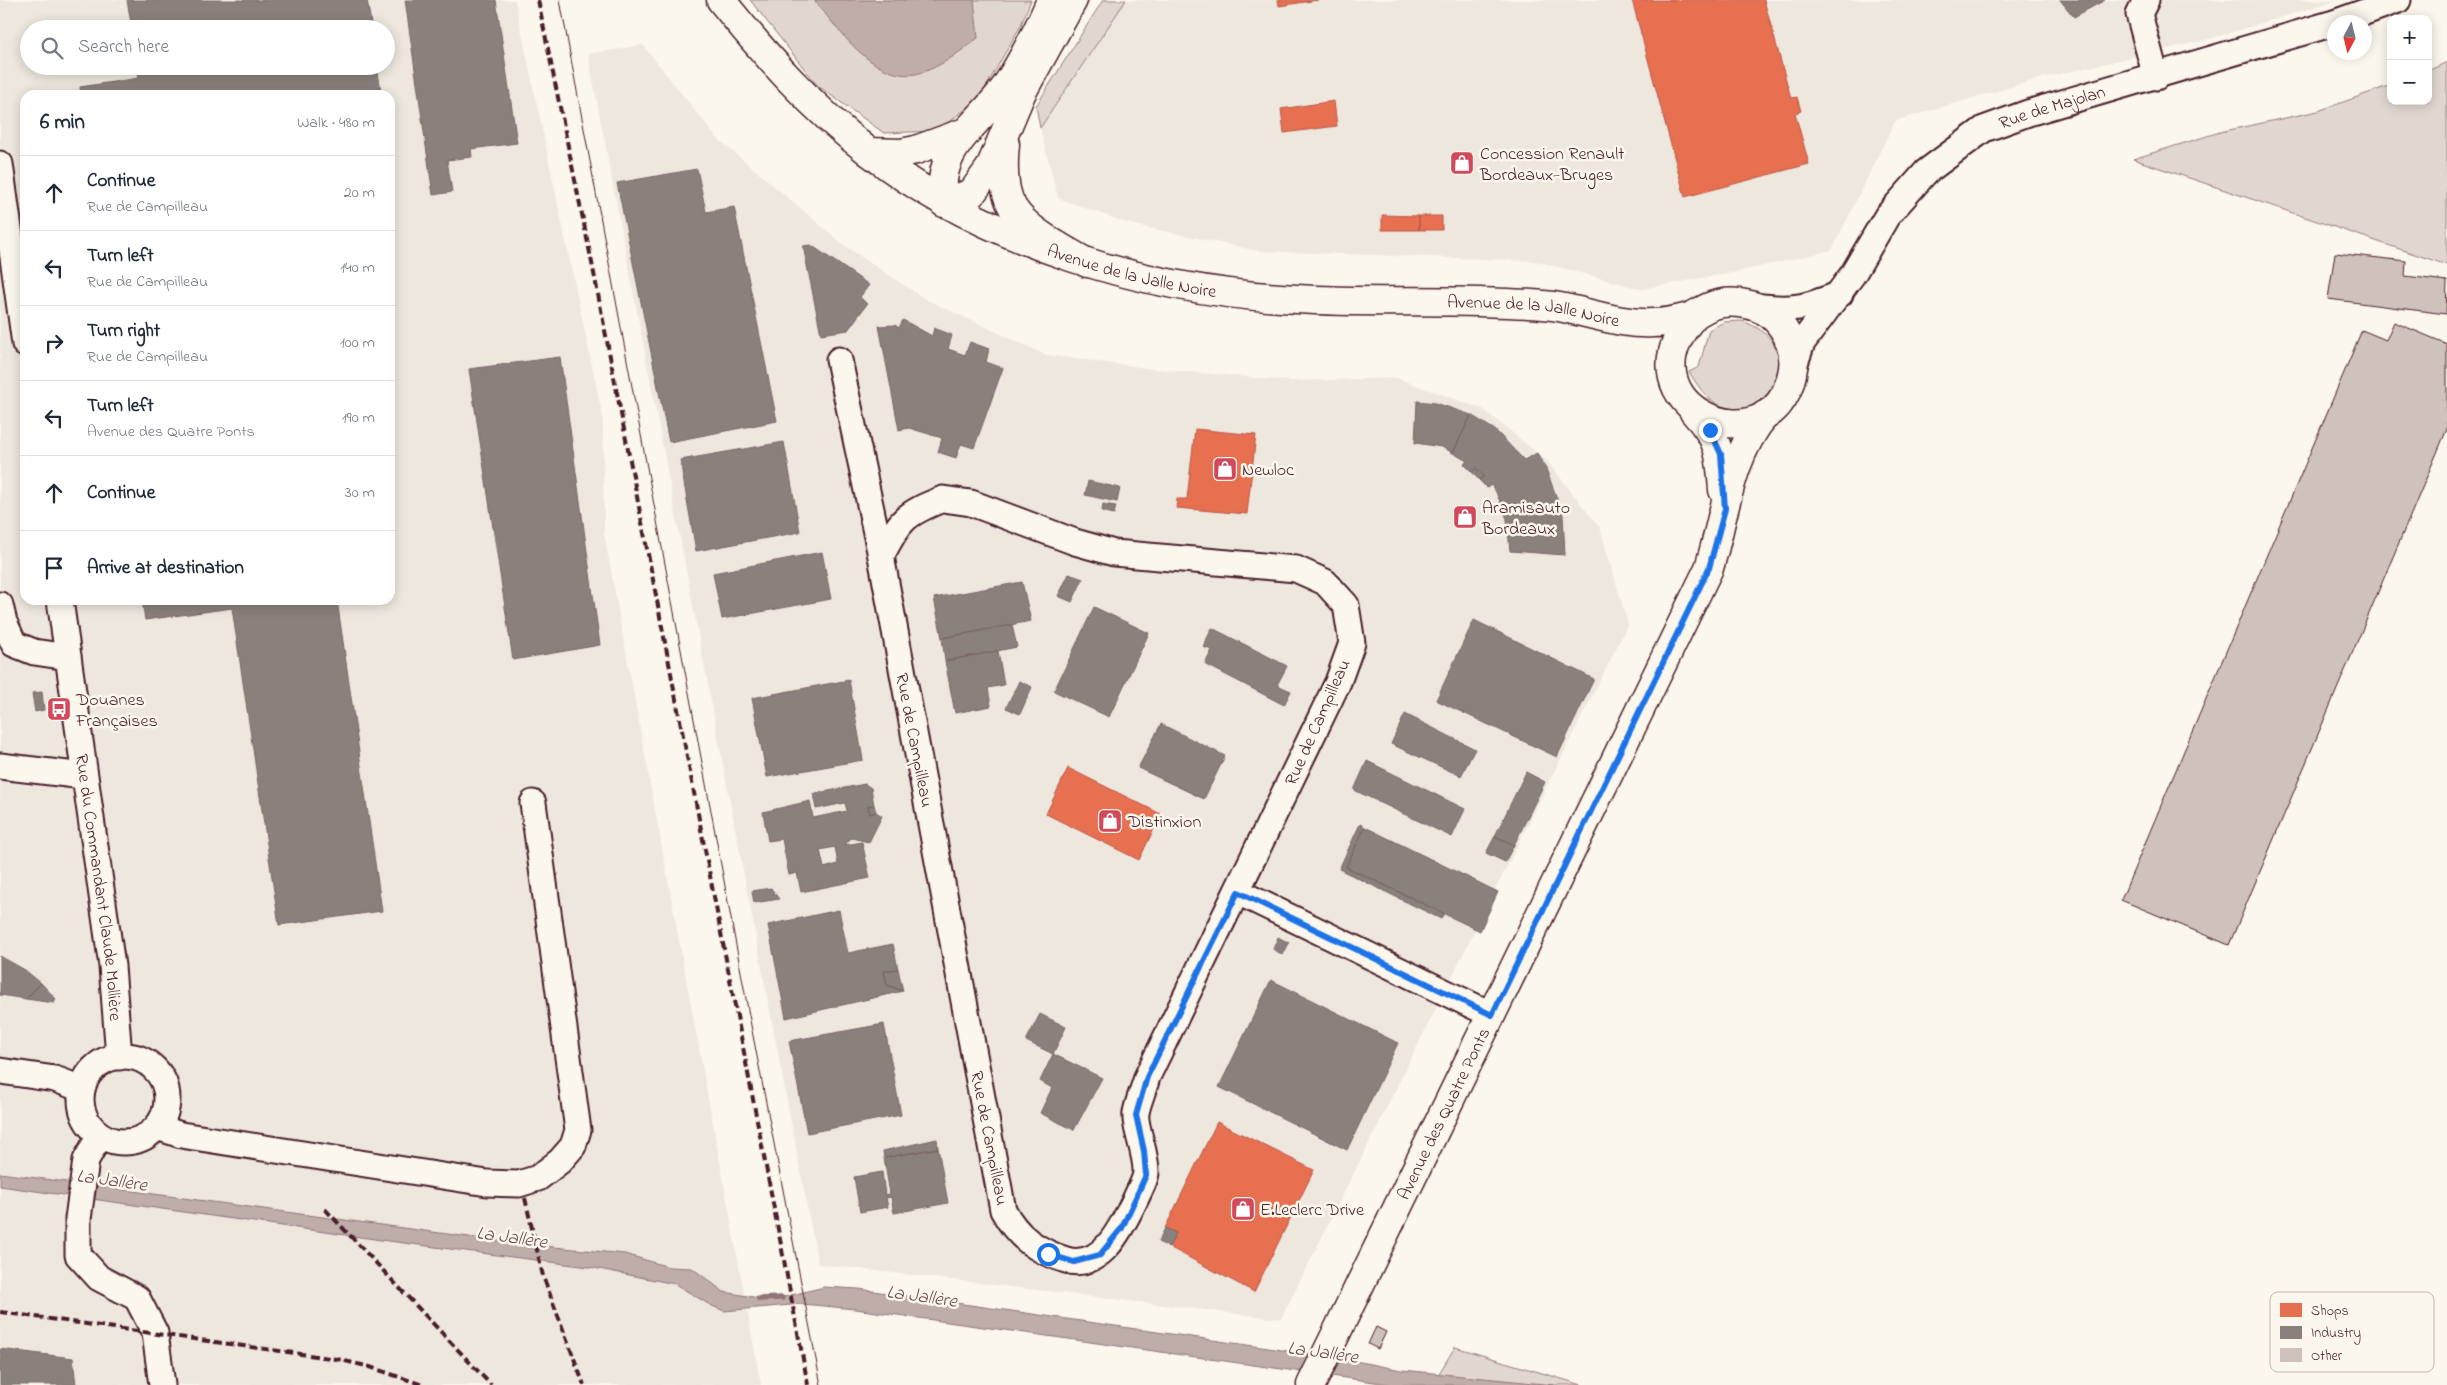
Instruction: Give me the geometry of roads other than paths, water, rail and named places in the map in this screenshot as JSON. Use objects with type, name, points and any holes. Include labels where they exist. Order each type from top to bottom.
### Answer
[{"type":"main road","name":"Avenue de la Jalle Noire","points":[[721,0],[758,45],[829,118],[869,152],[944,203],[977,220],[1087,263],[1191,286],[1296,299],[1477,302],[1552,306],[1631,324],[1657,323],[1694,316]]},
{"type":"main road","points":[[1050,0],[1007,85],[952,151],[944,168],[941,181],[944,203],[965,197],[979,185],[990,168],[1021,94],[1073,0]]},
{"type":"main road","points":[[1006,130],[1003,161],[1005,187],[1013,208],[1034,229],[1087,263]]},
{"type":"main road","points":[[869,152],[901,153],[916,150],[968,131]]},
{"type":"main road","points":[[1673,378],[1672,360],[1675,344],[1682,329],[1694,316],[1708,307],[1740,303],[1754,306],[1771,315],[1784,330],[1792,347],[1794,366],[1790,386],[1780,402],[1765,415],[1745,423],[1724,424],[1704,417],[1688,405]]},
{"type":"main road","points":[[1631,324],[1658,350],[1688,405],[1710,430],[1716,441],[1721,454],[1725,509]]},
{"type":"main road","name":"Avenue des Quatre Ponts","points":[[1312,1382],[1709,568],[1740,454],[1752,431],[1765,415]]},
{"type":"street","points":[[2146,0],[2139,14],[2156,77]]},
{"type":"street","name":"Rue de Majolan","points":[[2358,15],[2398,0]]},
{"type":"street","name":"Rue de Majolan","points":[[1794,366],[1802,343],[1840,294],[1886,216],[1926,172],[1984,129],[2028,113],[2327,26]]},
{"type":"street","points":[[0,164],[20,308]]},
{"type":"street","points":[[1754,306],[1782,310],[1798,308],[1840,294]]},
{"type":"street","name":"Rue de Campilleau","points":[[839,360],[881,556],[1003,1210],[1011,1225],[1030,1244],[1048,1254],[1074,1262],[1100,1255],[1122,1228],[1146,1175],[1144,1151],[1136,1115],[1147,1077],[1338,682],[1352,642],[1346,605],[1325,582],[1296,569],[1114,552],[1076,542],[971,503],[943,500],[918,509],[898,524],[881,556]]},
{"type":"street","points":[[0,605],[4,622],[5,648],[68,658]]},
{"type":"street","name":"Rue du Commandant Claude Mollière","points":[[61,605],[112,966],[118,1057]]},
{"type":"street","points":[[0,766],[84,776]]},
{"type":"street","points":[[157,1127],[180,1135],[487,1183],[519,1184],[538,1178],[560,1161],[573,1146],[578,1130],[532,803]]},
{"type":"street","points":[[1238,892],[1492,1015]]},
{"type":"street","points":[[118,1057],[131,1057],[143,1061],[154,1068],[162,1079],[166,1090],[167,1103],[157,1127],[148,1135],[136,1141],[111,1140],[100,1135],[90,1126],[84,1115],[81,1102],[82,1089],[87,1077],[95,1067],[106,1060],[118,1057]]},
{"type":"street","points":[[0,1071],[55,1079],[82,1089]]},
{"type":"street","points":[[100,1135],[86,1160],[78,1219],[78,1255],[99,1278],[137,1298],[155,1333],[162,1385]]},
{"type":"waterway","name":"La Jallère","points":[[759,1299],[782,1298]]},
{"type":"tram line","points":[[560,0],[749,1015],[821,1385]]},
{"type":"railway","points":[[538,0],[592,263],[808,1385]]},
{"type":"railway","points":[[525,1198],[543,1276],[584,1385]]},
{"type":"railway","points":[[325,1209],[491,1385]]},
{"type":"railway","points":[[0,1312],[337,1359],[370,1367],[423,1385]]},
{"type":"place","name":"Concession Renault Bordeaux-Bruges","points":[[1462,163]]},
{"type":"place","name":"Newloc","points":[[1225,469]]},
{"type":"place","name":"Aramisauto Bordeaux","points":[[1465,517]]},
{"type":"place","name":"Douanes Françaises","points":[[59,709]]},
{"type":"place","name":"Distinxion","points":[[1110,821]]},
{"type":"place","name":"E.Leclerc Drive","points":[[1243,1209]]}]
